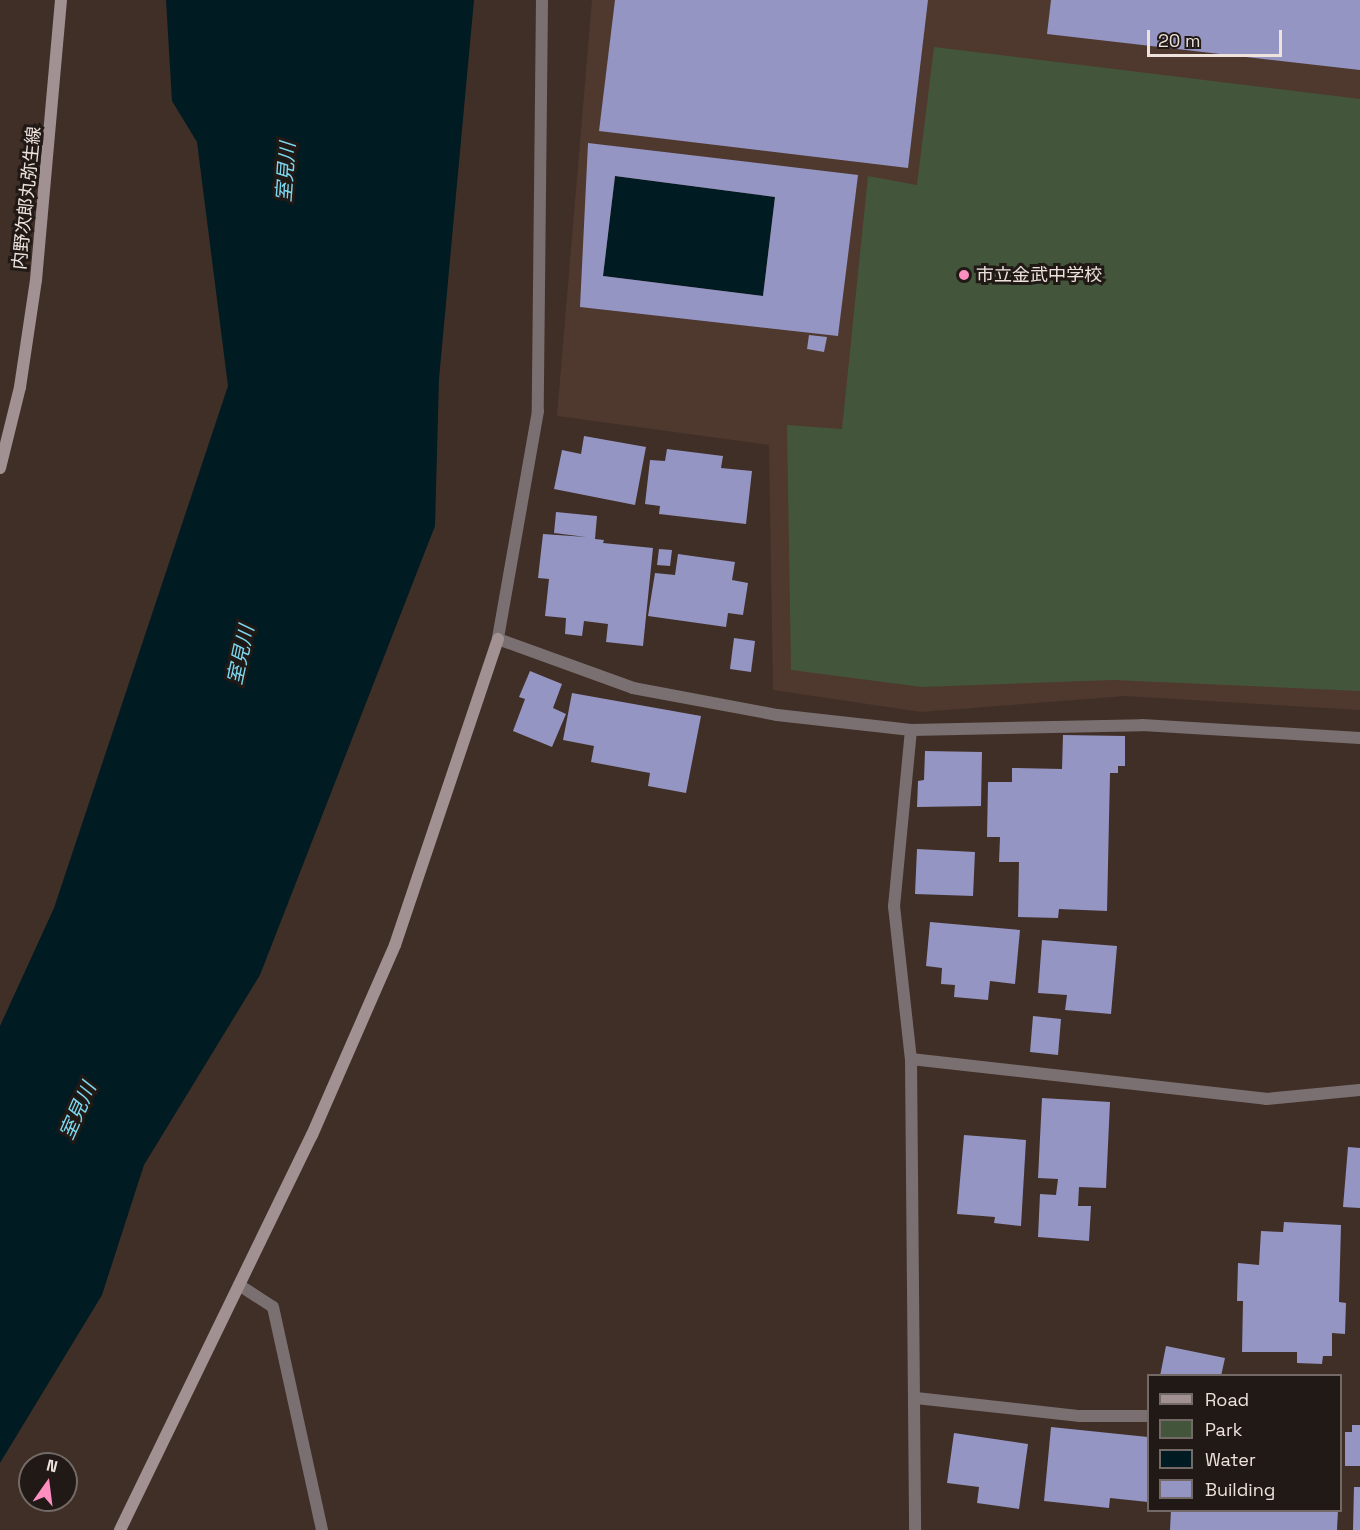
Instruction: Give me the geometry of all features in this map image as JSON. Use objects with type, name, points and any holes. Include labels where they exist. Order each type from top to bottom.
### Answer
[{"type":"street","name":"内野次郎丸弥生線","points":[[0,468],[20,387],[36,280],[61,0]]},
{"type":"street","points":[[120,1530],[312,1134],[395,945],[498,639],[538,411],[542,0]]},
{"type":"street","points":[[498,639],[633,688],[777,715],[911,730],[1142,725],[1360,738]]},
{"type":"street","points":[[911,730],[894,906],[911,1059],[916,1398],[915,1530]]},
{"type":"street","points":[[911,1059],[1266,1099],[1360,1090]]},
{"type":"street","points":[[239,1285],[273,1307],[322,1530]]},
{"type":"street","points":[[916,1398],[1080,1416],[1147,1416]]},
{"type":"shaded area","name":"市立金武中学校","points":[[592,0],[1360,0],[1360,710],[1125,696],[921,712],[773,690],[769,445],[557,416]]},
{"type":"green space","name":"市立金武中学校","points":[[934,47],[1360,99],[1360,691],[1113,680],[922,687],[791,670],[787,425],[842,429],[868,176],[917,185]]},
{"type":"water","name":"室見川","points":[[166,0],[474,0],[439,379],[435,526],[260,975],[144,1165],[102,1295],[0,1463],[0,1026],[54,908],[228,386],[197,142],[172,101]]},
{"type":"water","points":[[615,176],[775,197],[763,296],[603,276]]},
{"type":"building","points":[[615,0],[928,0],[908,168],[599,131]]},
{"type":"building","points":[[1051,0],[1360,0],[1360,70],[1047,34]]},
{"type":"building","points":[[588,143],[858,175],[838,336],[580,307]],"holes":[[[615,176],[775,197],[763,296],[603,276]]]},
{"type":"building","points":[[809,335],[827,337],[824,352],[807,349]]},
{"type":"building","points":[[584,436],[646,447],[635,505],[554,489],[562,450],[581,454]]},
{"type":"building","points":[[667,449],[723,456],[721,468],[752,471],[746,524],[659,514],[660,506],[645,504],[650,460],[665,461]]},
{"type":"building","points":[[556,512],[597,516],[595,539],[604,540],[603,543],[653,548],[643,646],[606,642],[608,624],[584,621],[582,636],[565,634],[566,618],[545,616],[549,579],[538,578],[543,534],[586,537],[554,533]]},
{"type":"building","points":[[659,549],[672,550],[670,566],[657,565]]},
{"type":"building","points":[[678,554],[735,562],[732,580],[748,583],[743,615],[728,613],[726,627],[648,616],[655,573],[675,575]]},
{"type":"building","points":[[734,638],[755,641],[751,672],[730,669]]},
{"type":"building","points":[[530,671],[562,684],[553,708],[566,714],[552,747],[513,731],[525,699],[519,697]]},
{"type":"building","points":[[572,693],[701,716],[686,793],[648,786],[650,773],[591,762],[594,746],[563,740]]},
{"type":"building","points":[[1063,735],[1125,736],[1125,766],[1118,766],[1118,773],[1110,773],[1107,911],[1059,909],[1058,918],[1018,917],[1019,862],[999,862],[1000,837],[987,837],[988,782],[1012,782],[1012,768],[1062,769]]},
{"type":"building","points":[[925,751],[982,752],[981,806],[917,807],[918,781],[924,780]]},
{"type":"building","points":[[917,849],[975,852],[973,896],[915,894]]},
{"type":"building","points":[[930,922],[1020,930],[1015,984],[990,981],[988,1000],[954,997],[955,985],[941,984],[942,968],[926,966]]},
{"type":"building","points":[[1042,940],[1117,946],[1111,1014],[1065,1010],[1067,995],[1038,993]]},
{"type":"building","points":[[1033,1016],[1061,1019],[1058,1055],[1030,1052]]},
{"type":"building","points":[[1042,1098],[1110,1102],[1106,1188],[1079,1187],[1078,1206],[1091,1206],[1089,1241],[1038,1237],[1040,1194],[1056,1195],[1058,1179],[1038,1178]]},
{"type":"building","points":[[964,1135],[1026,1140],[1021,1226],[994,1223],[995,1217],[957,1214]]},
{"type":"building","points":[[1348,1147],[1360,1148],[1360,1208],[1343,1207]]},
{"type":"building","points":[[1284,1222],[1341,1225],[1339,1302],[1346,1303],[1345,1334],[1332,1333],[1332,1356],[1323,1356],[1322,1364],[1297,1363],[1297,1352],[1242,1352],[1243,1301],[1237,1301],[1238,1263],[1259,1265],[1261,1231],[1283,1232]]},
{"type":"building","points":[[1166,1346],[1225,1358],[1221,1374],[1160,1374]]},
{"type":"building","points":[[1352,1425],[1360,1425],[1360,1466],[1345,1466],[1345,1432],[1352,1432]]},
{"type":"building","points":[[1051,1427],[1147,1437],[1147,1502],[1110,1498],[1109,1508],[1044,1501]]},
{"type":"building","points":[[954,1433],[1028,1444],[1019,1509],[977,1503],[979,1487],[947,1483]]},
{"type":"building","points":[[1354,1487],[1360,1487],[1360,1530],[1353,1530]]},
{"type":"building","points":[[1171,1512],[1338,1512],[1337,1530],[1170,1530]]},
{"type":"place","name":"市立金武中学校","points":[[964,275]]}]
